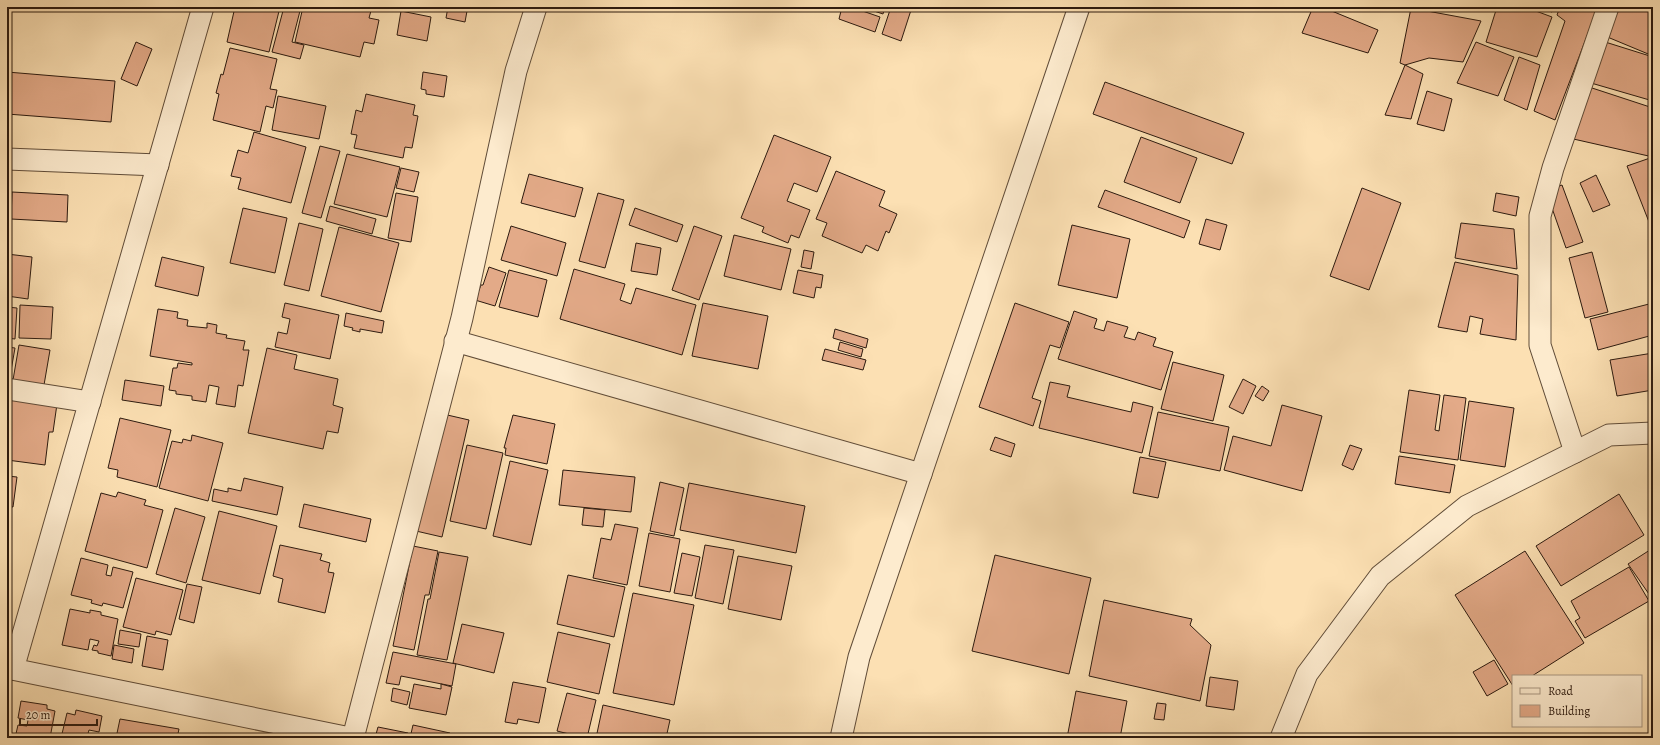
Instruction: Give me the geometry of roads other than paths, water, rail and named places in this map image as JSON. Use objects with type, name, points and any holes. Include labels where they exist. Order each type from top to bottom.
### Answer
[{"type":"street","points":[[203,7],[90,402],[10,668],[352,738],[455,341],[516,71],[536,7]]},
{"type":"street","points":[[841,738],[858,657],[1079,7]]},
{"type":"street","points":[[1574,452],[1540,346],[1540,216],[1553,168],[1608,7]]},
{"type":"street","points":[[7,159],[158,165]]},
{"type":"street","points":[[455,341],[921,474]]},
{"type":"street","points":[[7,389],[90,402]]},
{"type":"street","points":[[1281,738],[1307,674],[1380,576],[1467,506],[1609,435],[1653,433]]}]
